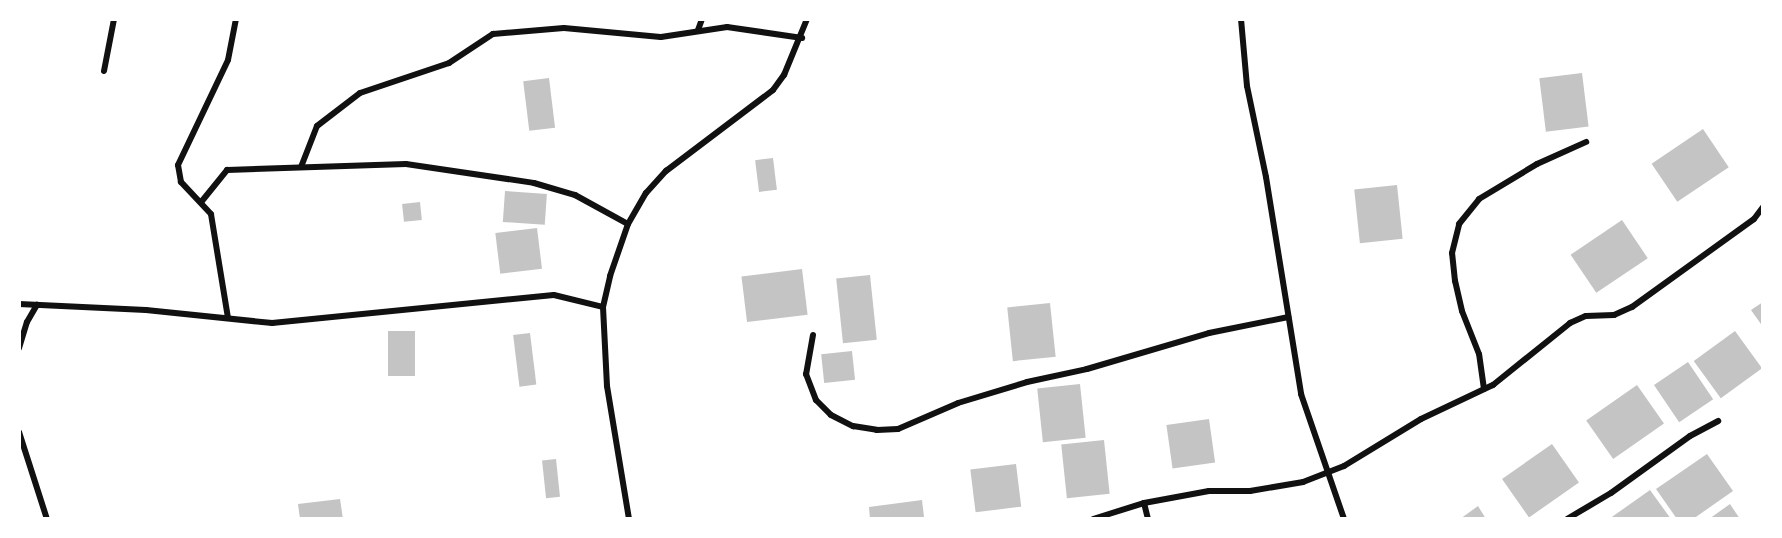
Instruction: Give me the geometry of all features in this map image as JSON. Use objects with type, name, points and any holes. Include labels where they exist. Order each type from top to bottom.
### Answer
[{"type":"street","points":[[104,71],[114,19]]},
{"type":"street","points":[[229,318],[211,214],[202,201],[188,192],[181,182],[178,165],[228,60],[236,19]]},
{"type":"street","points":[[698,30],[702,19]]},
{"type":"street","points":[[629,519],[607,387],[603,307],[628,224],[646,193],[666,171],[773,90],[802,38],[807,19]]},
{"type":"street","points":[[1241,19],[1247,86],[1266,177],[1301,394],[1344,519]]},
{"type":"street","points":[[301,167],[317,126],[360,93],[449,63],[493,34],[564,28],[661,37],[727,27],[802,38]]},
{"type":"street","points":[[1483,388],[1479,354],[1462,311],[1455,281],[1452,253],[1458,225],[1479,199],[1537,164],[1586,142]]},
{"type":"street","points":[[202,201],[227,170],[405,164],[534,183],[575,195],[628,224]]},
{"type":"street","points":[[1093,519],[1144,503],[1209,491],[1279,488],[1344,466],[1409,425],[1493,385],[1570,323],[1586,316],[1614,315],[1632,307],[1754,219],[1763,207]]},
{"type":"street","points":[[19,304],[71,304],[272,323],[554,295],[603,307]]},
{"type":"street","points":[[19,348],[27,322],[37,305]]},
{"type":"street","points":[[813,335],[806,374],[816,400],[831,415],[853,426],[877,430],[898,429],[958,403],[1027,382],[1087,369],[1209,333],[1288,317]]},
{"type":"street","points":[[1567,519],[1611,493],[1690,436],[1718,421]]},
{"type":"street","points":[[19,432],[47,519]]},
{"type":"street","points":[[1144,503],[1148,519]]},
{"type":"building","points":[[1582,73],[1589,127],[1546,132],[1539,78]]},
{"type":"building","points":[[549,78],[555,128],[529,131],[523,81]]},
{"type":"building","points":[[1703,129],[1729,167],[1677,202],[1652,164]]},
{"type":"building","points":[[773,158],[777,190],[759,192],[755,160]]},
{"type":"building","points":[[1397,185],[1403,239],[1360,243],[1354,189]]},
{"type":"building","points":[[505,191],[547,194],[545,225],[503,222]]},
{"type":"building","points":[[420,202],[422,220],[404,222],[402,204]]},
{"type":"building","points":[[1622,220],[1648,258],[1596,293],[1571,255]]},
{"type":"building","points":[[537,228],[542,269],[500,274],[495,233]]},
{"type":"building","points":[[802,269],[808,315],[747,322],[741,276]]},
{"type":"building","points":[[870,275],[877,340],[843,343],[836,279]]},
{"type":"building","points":[[1763,302],[1763,327],[1751,310]]},
{"type":"building","points":[[1050,303],[1056,357],[1013,361],[1007,307]]},
{"type":"building","points":[[388,331],[415,331],[415,376],[388,376]]},
{"type":"building","points":[[1735,331],[1762,368],[1721,398],[1694,361]]},
{"type":"building","points":[[530,333],[536,385],[519,387],[513,335]]},
{"type":"building","points":[[852,351],[855,380],[824,383],[821,354]]},
{"type":"building","points":[[1688,362],[1713,399],[1679,422],[1654,385]]},
{"type":"building","points":[[1080,384],[1086,438],[1043,442],[1037,388]]},
{"type":"building","points":[[1637,385],[1664,424],[1613,459],[1586,421]]},
{"type":"building","points":[[1209,419],[1215,463],[1173,469],[1166,425]]},
{"type":"building","points":[[1104,440],[1110,494],[1067,498],[1061,444]]},
{"type":"building","points":[[1552,444],[1579,483],[1529,517],[1502,479]]},
{"type":"building","points":[[1707,454],[1733,491],[1693,519],[1677,519],[1656,489]]},
{"type":"building","points":[[556,459],[560,497],[546,498],[542,460]]},
{"type":"building","points":[[1016,464],[1021,507],[976,512],[970,470]]},
{"type":"building","points":[[1650,490],[1671,519],[1609,519]]},
{"type":"building","points":[[340,499],[343,519],[300,519],[298,504]]},
{"type":"building","points":[[922,500],[924,517],[870,519],[869,507]]},
{"type":"building","points":[[1730,504],[1740,519],[1709,519]]},
{"type":"building","points":[[1478,506],[1486,519],[1460,519]]}]
